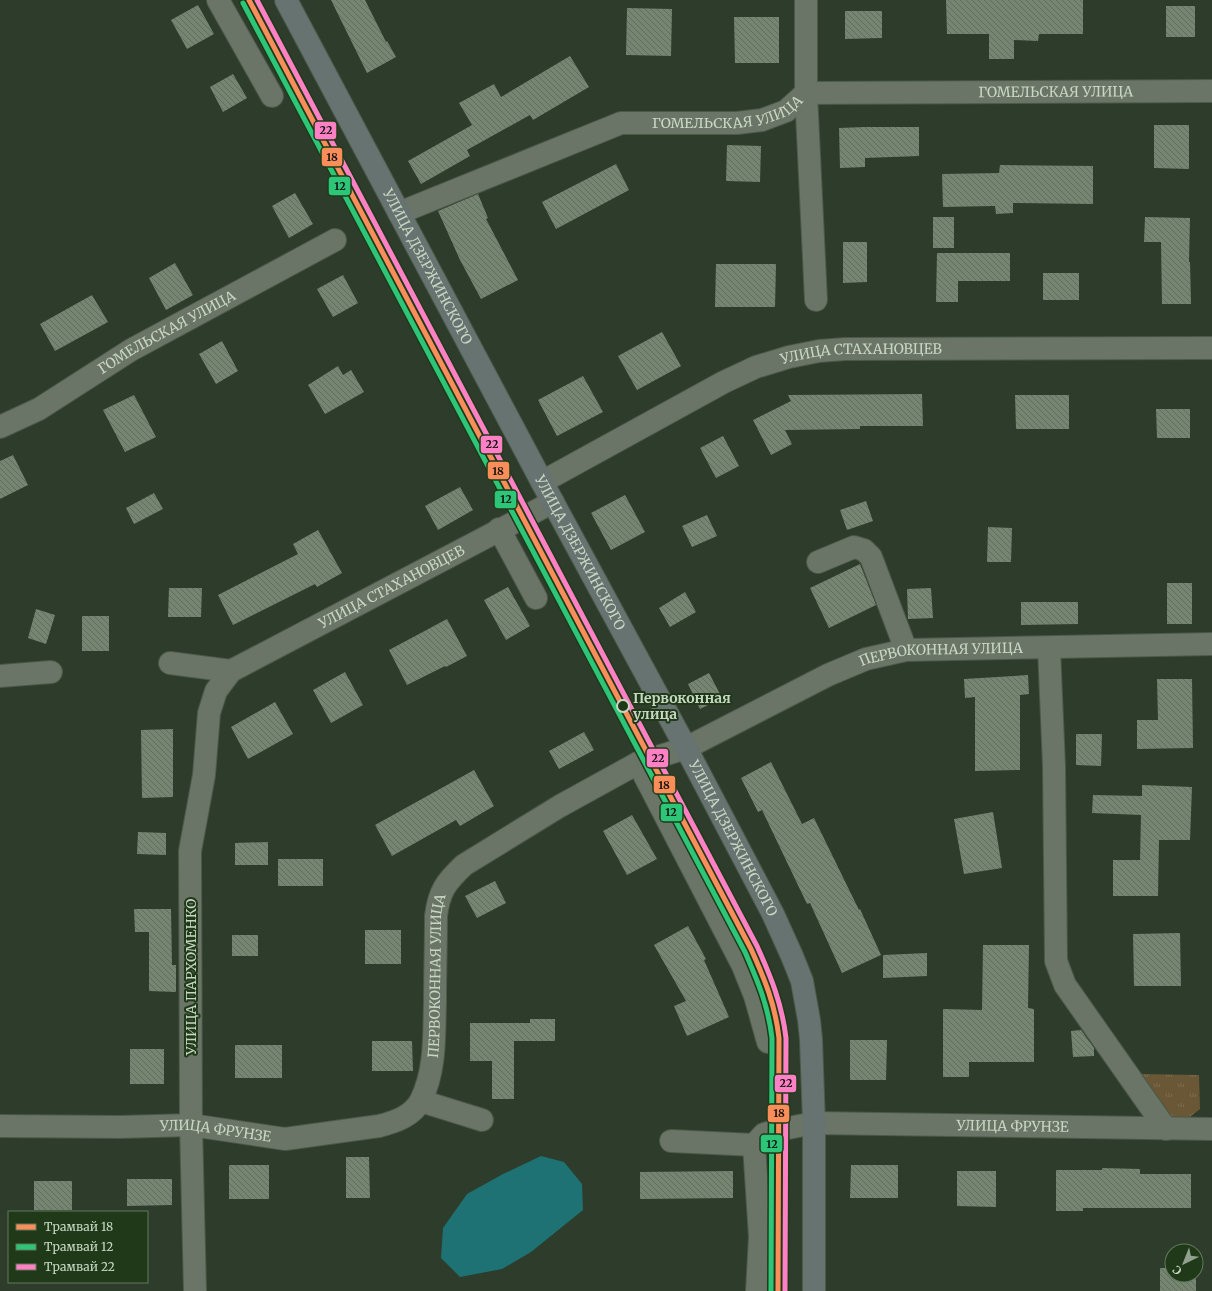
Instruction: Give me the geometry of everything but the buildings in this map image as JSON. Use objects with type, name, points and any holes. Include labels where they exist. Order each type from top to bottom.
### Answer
[{"type":"main road","name":"УЛИЦА ДЗЕРЖИНСКОГО","points":[[286,0],[542,482],[686,748],[773,914],[792,956],[802,981],[810,1020],[814,1123],[814,1291]]},
{"type":"street","points":[[218,0],[272,96]]},
{"type":"street","points":[[806,0],[806,93],[816,300]]},
{"type":"street","name":"ГОМЕЛЬСКАЯ УЛИЦА","points":[[399,213],[621,123],[737,123],[762,120],[786,111],[806,93],[1212,91]]},
{"type":"street","name":"ГОМЕЛЬСКАЯ УЛИЦА","points":[[0,427],[39,409],[131,350],[335,240]]},
{"type":"street","name":"УЛИЦА СТАХАНОВЦЕВ","points":[[542,482],[724,382],[756,367],[789,357],[818,351],[845,349],[1212,348]]},
{"type":"street","name":"УЛИЦА СТАХАНОВЦЕВ","points":[[231,671],[553,502]]},
{"type":"street","points":[[499,529],[536,598]]},
{"type":"street","points":[[818,562],[854,547],[864,550],[868,554],[871,558],[906,650]]},
{"type":"street","name":"ПЕРВОКОННАЯ УЛИЦА","points":[[421,1101],[430,1076],[434,1049],[436,916],[438,903],[443,888],[464,865],[560,806],[638,763],[686,748],[828,675],[866,659],[906,650],[1212,644]]},
{"type":"street","points":[[1049,648],[1054,766],[1056,961],[1065,985],[1166,1129]]},
{"type":"street","points":[[170,664],[231,671]]},
{"type":"street","name":"УЛИЦА ПАРХОМЕНКО","points":[[195,1291],[191,1124],[190,851],[204,775],[209,712],[216,691],[231,671]]},
{"type":"street","points":[[0,676],[51,672]]},
{"type":"street","points":[[638,763],[742,966],[755,996],[768,1042]]},
{"type":"street","points":[[421,1101],[482,1120]]},
{"type":"street","name":"УЛИЦА ФРУНЗЕ","points":[[0,1126],[120,1127],[191,1124],[285,1139],[394,1123],[408,1116],[421,1101]]},
{"type":"street","points":[[757,1291],[760,1236],[754,1145],[764,1134],[785,1128],[814,1123]]},
{"type":"street","name":"УЛИЦА ФРУНЗЕ","points":[[814,1123],[1212,1129]]},
{"type":"street","points":[[671,1141],[754,1145]]},
{"type":"green space","points":[[1139,1074],[1199,1075],[1200,1109],[1190,1117],[1169,1119]]},
{"type":"water","points":[[541,1156],[564,1162],[582,1184],[583,1210],[531,1252],[502,1269],[460,1277],[441,1258],[443,1228],[467,1194],[503,1174]]},
{"type":"tram line","name":"18","points":[[249,0],[751,949],[761,971],[775,1014],[779,1038],[778,1291]]},
{"type":"tram line","name":"22","points":[[257,0],[757,946],[767,969],[779,1002],[786,1038],[785,1291]]},
{"type":"tram line","name":"12","points":[[243,3],[745,952],[754,973],[765,1004],[772,1038],[771,1291]]},
{"type":"place","name":"Первоконная улица","points":[[623,706]]}]
